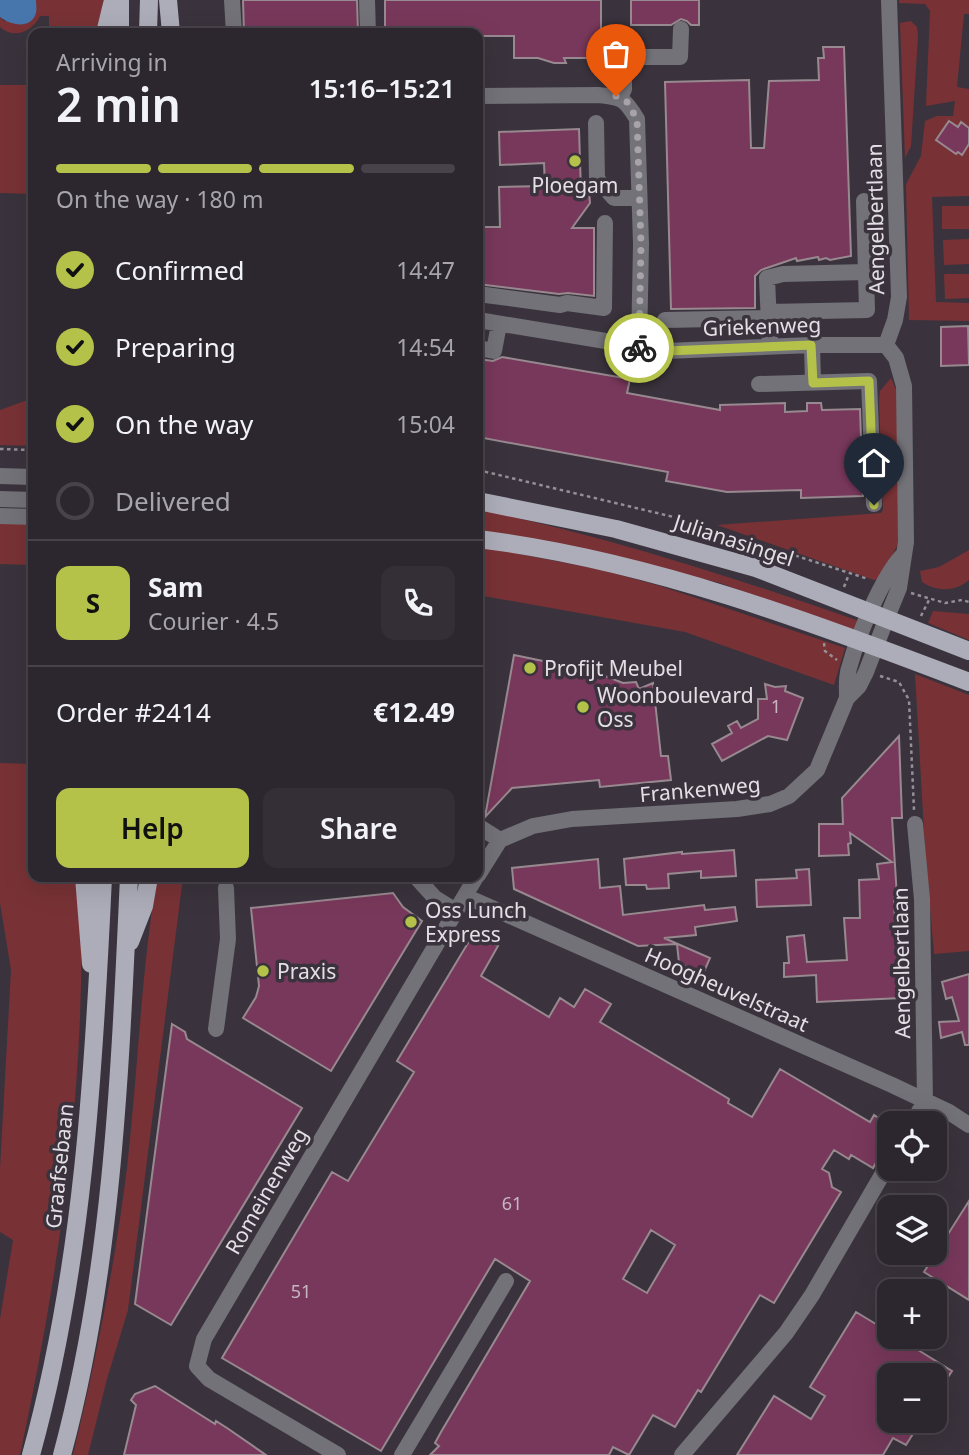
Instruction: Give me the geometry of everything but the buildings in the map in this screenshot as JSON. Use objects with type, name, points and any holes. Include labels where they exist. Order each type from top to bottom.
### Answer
[{"type":"main road","points":[[106,28],[113,0]]},
{"type":"main road","points":[[120,0],[120,28]]},
{"type":"main road","points":[[148,28],[149,0]]},
{"type":"main road","points":[[168,0],[171,28]]},
{"type":"main road","name":"Julianasingel","points":[[483,502],[616,529],[755,568],[969,651]]},
{"type":"main road","points":[[483,540],[566,555],[677,581],[868,643],[969,682]]},
{"type":"main road","points":[[84,882],[97,1009]]},
{"type":"main road","name":"Graafsebaan","points":[[31,1455],[66,1297],[79,1212],[97,1009],[103,882]]},
{"type":"main road","points":[[62,1455],[94,1300],[106,1222],[120,1072],[128,882]]},
{"type":"main road","points":[[125,955],[144,906],[148,882]]},
{"type":"street","points":[[232,0],[234,28]]},
{"type":"street","points":[[367,0],[368,28]]},
{"type":"street","name":"Aengelbertlaan","points":[[886,345],[895,320],[899,297],[889,0]]},
{"type":"street","points":[[620,98],[624,89],[624,57],[680,57],[681,29]]},
{"type":"street","points":[[483,96],[598,95],[620,98],[627,102],[637,119],[639,348]]},
{"type":"street","points":[[596,123],[597,179],[614,198],[639,198]]},
{"type":"street","points":[[665,320],[867,310],[864,201]]},
{"type":"street","points":[[483,295],[604,308],[605,223]]},
{"type":"street","points":[[770,347],[767,278],[783,274],[866,272]]},
{"type":"street","points":[[483,349],[494,351],[512,300]]},
{"type":"street","name":"Griekenweg","points":[[483,321],[666,351],[886,345]]},
{"type":"street","points":[[811,345],[813,383]]},
{"type":"street","points":[[878,617],[899,588],[907,531],[904,386],[896,358],[886,345]]},
{"type":"street","points":[[759,384],[869,381],[874,505]]},
{"type":"street","points":[[0,476],[28,477]]},
{"type":"street","points":[[0,499],[28,500]]},
{"type":"street","points":[[0,516],[28,517]]},
{"type":"street","points":[[878,617],[883,584],[893,566],[903,556]]},
{"type":"street","name":"Frankenweg","points":[[500,839],[533,826],[572,820],[737,809],[770,804],[789,796],[817,770],[847,698],[849,665],[868,643],[878,617]]},
{"type":"street","name":"Aengelbertlaan","points":[[915,824],[922,899],[925,1101]]},
{"type":"street","points":[[483,829],[500,839],[483,866]]},
{"type":"street","points":[[421,882],[435,898],[456,911]]},
{"type":"street","points":[[465,896],[473,882]]},
{"type":"street","points":[[216,1029],[228,939],[226,888]]},
{"type":"street","name":"Hoogheuvelstraat","points":[[465,896],[925,1101],[969,1125]]},
{"type":"street","name":"Romeinenweg","points":[[338,1455],[209,1378],[197,1366],[204,1339],[465,896]]},
{"type":"street","points":[[919,1111],[925,1101]]},
{"type":"street","points":[[682,1455],[786,1333],[812,1295],[878,1181]]},
{"type":"street","points":[[402,1455],[506,1281]]},
{"type":"path","points":[[0,449],[28,450]]},
{"type":"path","name":"Julianasingel","points":[[483,471],[682,519],[883,584]]},
{"type":"path","points":[[929,599],[945,603],[962,600],[969,595]]},
{"type":"path","points":[[962,600],[969,602]]},
{"type":"path","points":[[899,682],[909,700],[915,824]]},
{"type":"shaded area","points":[[36,0],[103,0],[101,28],[49,28],[49,16],[40,16],[33,26],[23,32],[11,33],[0,27],[0,17],[4,21],[36,13]]},
{"type":"shaded area","points":[[899,0],[969,0],[969,14],[964,14],[957,87],[969,89],[969,196],[932,197],[936,302],[969,303],[969,321],[909,320],[906,184],[921,156],[925,121],[937,116],[953,116],[955,101],[926,106],[930,11],[925,4],[899,3]]},
{"type":"shaded area","points":[[911,21],[917,27],[918,36],[911,146],[905,158],[900,23]]},
{"type":"shaded area","points":[[0,85],[28,85],[28,194],[0,193]]},
{"type":"shaded area","points":[[942,206],[969,206],[969,229],[942,229]]},
{"type":"shaded area","points":[[969,239],[969,264],[944,265],[943,240]]},
{"type":"shaded area","points":[[944,274],[969,274],[969,298],[945,299]]},
{"type":"shaded area","points":[[891,378],[897,392],[899,542],[880,579],[874,580],[717,525],[881,513],[879,400],[880,391]]},
{"type":"shaded area","points":[[28,400],[28,446],[0,445],[0,410]]},
{"type":"shaded area","points":[[483,510],[670,559],[859,621],[854,632],[720,583],[483,531]]},
{"type":"shaded area","points":[[0,522],[28,522],[28,565],[0,564]]},
{"type":"shaded area","points":[[483,547],[602,570],[660,586],[845,648],[834,685],[685,632],[483,596]]},
{"type":"shaded area","points":[[969,550],[969,580],[964,584],[946,589],[934,588],[922,582],[920,571],[939,567]]},
{"type":"shaded area","points":[[933,611],[969,614],[969,640],[928,623]]},
{"type":"shaded area","points":[[915,674],[969,695],[969,951],[934,954]]},
{"type":"shaded area","points":[[0,763],[28,764],[28,882],[80,882],[81,950],[80,1023],[68,1168],[48,1312],[20,1455],[0,1455],[0,1319],[13,1240],[0,1232],[0,1169],[11,970],[0,903]]},
{"type":"shaded area","points":[[156,882],[182,882],[128,1310],[88,1455],[73,1455],[117,1240],[131,1132],[147,949]]},
{"type":"water","points":[[0,0],[36,0],[36,13],[30,22],[25,24],[9,22],[0,17]]},
{"type":"way so far","points":[[616,96],[627,102],[637,119],[641,244],[639,348]]},
{"type":"place","name":"Ploegam","points":[[575,161]]},
{"type":"place","name":"Profijt Meubel","points":[[530,668]]},
{"type":"place","name":"Woonboulevard Oss","points":[[583,707]]},
{"type":"place","name":"Oss Lunch Express","points":[[411,922]]},
{"type":"place","name":"Praxis","points":[[263,971]]},
{"type":"route","points":[[639,348],[666,351],[811,345],[813,383],[869,381],[874,505]]}]
